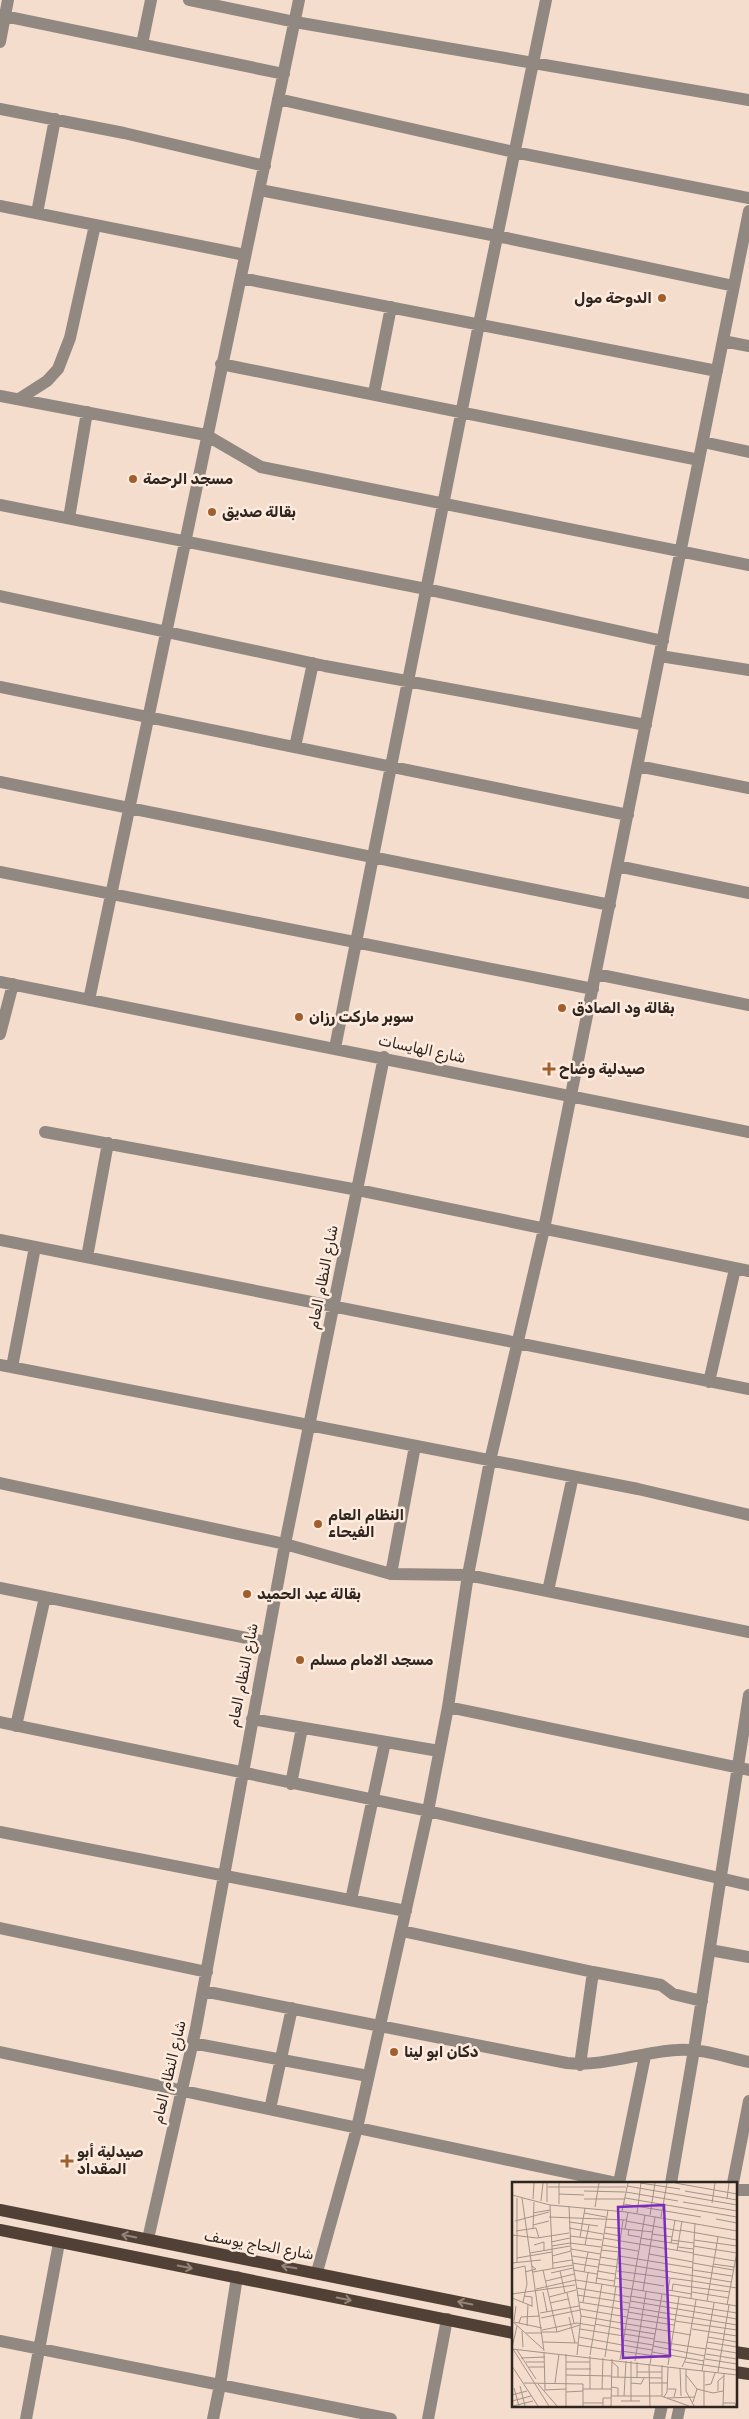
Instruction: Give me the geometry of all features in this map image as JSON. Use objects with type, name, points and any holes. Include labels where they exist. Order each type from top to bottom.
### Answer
[{"type":"main road","name":"شارع الحاج يوسف","points":[[0,2210],[148,2239],[173,2246],[317,2272],[512,2313]]},
{"type":"main road","points":[[0,2230],[512,2333]]},
{"type":"main road","points":[[736,2352],[749,2354]]},
{"type":"main road","points":[[736,2372],[749,2374]]},
{"type":"street","points":[[0,42],[3,16],[8,0]]},
{"type":"street","points":[[142,44],[151,0]]},
{"type":"street","points":[[189,0],[295,22],[749,100]]},
{"type":"street","points":[[89,1000],[128,806],[168,630],[206,435],[260,190],[299,0]]},
{"type":"street","points":[[335,1048],[374,858],[407,681],[546,0]]},
{"type":"street","points":[[3,16],[284,74]]},
{"type":"street","points":[[278,99],[514,152],[749,198]]},
{"type":"street","points":[[0,109],[124,133],[265,166]]},
{"type":"street","points":[[37,213],[55,119]]},
{"type":"street","points":[[260,190],[497,236],[734,286]]},
{"type":"street","points":[[0,206],[245,255]]},
{"type":"street","points":[[317,2272],[357,2128],[428,1811],[448,1707],[468,1575],[490,1461],[544,1229],[749,212]]},
{"type":"street","points":[[19,399],[48,381],[58,369],[70,338],[95,224]]},
{"type":"street","points":[[240,278],[717,371]]},
{"type":"street","points":[[374,393],[391,307]]},
{"type":"street","points":[[723,341],[749,346]]},
{"type":"street","points":[[222,364],[374,393],[699,460]]},
{"type":"street","points":[[0,396],[206,435],[261,467],[749,565]]},
{"type":"street","points":[[69,518],[87,412]]},
{"type":"street","points":[[703,442],[749,452]]},
{"type":"street","points":[[0,505],[426,589],[663,641]]},
{"type":"street","points":[[0,596],[168,630],[313,663],[646,724]]},
{"type":"street","points":[[660,656],[749,670]]},
{"type":"street","points":[[295,747],[313,663]]},
{"type":"street","points":[[0,687],[148,719],[391,766],[628,815]]},
{"type":"street","points":[[638,766],[749,788]]},
{"type":"street","points":[[0,782],[128,806],[610,905]]},
{"type":"street","points":[[617,866],[749,893]]},
{"type":"street","points":[[0,872],[593,989]]},
{"type":"street","points":[[596,974],[749,1005]]},
{"type":"street","name":"شارع الهايسات","points":[[0,982],[749,1132]]},
{"type":"street","points":[[0,1034],[13,984]]},
{"type":"street","name":"شارع النظام العام","points":[[148,2239],[207,1972],[266,1642],[384,1058]]},
{"type":"street","points":[[46,1132],[358,1190],[749,1271]]},
{"type":"street","points":[[87,1257],[108,1143]]},
{"type":"street","points":[[0,1240],[749,1389]]},
{"type":"street","points":[[35,1247],[6,1366],[573,1476],[749,1516]]},
{"type":"street","points":[[709,1382],[736,1269]]},
{"type":"street","points":[[391,1574],[415,1446]]},
{"type":"street","points":[[548,1591],[573,1476]]},
{"type":"street","points":[[0,1483],[285,1544],[391,1574],[468,1575],[749,1632]]},
{"type":"street","points":[[0,1588],[266,1642]]},
{"type":"street","points":[[16,1726],[45,1597]]},
{"type":"street","points":[[671,2182],[702,2001],[720,1880],[743,1769],[749,1696]]},
{"type":"street","points":[[448,1707],[743,1769]]},
{"type":"street","points":[[252,1719],[440,1751]]},
{"type":"street","points":[[0,1722],[241,1774],[428,1811],[749,1886]]},
{"type":"street","points":[[291,1784],[302,1728]]},
{"type":"street","points":[[351,1900],[374,1801],[385,1742]]},
{"type":"street","points":[[0,1832],[406,1911]]},
{"type":"street","points":[[0,1928],[207,1972]]},
{"type":"street","points":[[402,1930],[661,1985],[673,1994],[702,2001]]},
{"type":"street","points":[[710,1950],[749,1957]]},
{"type":"street","points":[[580,2065],[593,1972]]},
{"type":"street","points":[[203,1991],[580,2065],[609,2063],[677,2050],[694,2050],[749,2062]]},
{"type":"street","points":[[270,2109],[292,2008]]},
{"type":"street","points":[[192,2042],[368,2076]]},
{"type":"street","points":[[0,2052],[613,2182]]},
{"type":"street","points":[[618,2182],[645,2056]]},
{"type":"street","points":[[733,2182],[749,2101]]},
{"type":"street","points":[[736,2190],[749,2190]]},
{"type":"street","points":[[26,2419],[59,2243]]},
{"type":"street","points":[[213,2419],[237,2277]]},
{"type":"street","points":[[428,2419],[447,2319]]},
{"type":"street","points":[[0,2341],[391,2419]]},
{"type":"street","points":[[659,2419],[662,2406]]},
{"type":"street","points":[[677,2419],[680,2406]]},
{"type":"place","name":"الدوحة مول","points":[[662,298]]},
{"type":"place","name":"مسجد الرحمة","points":[[133,479]]},
{"type":"place","name":"بقالة صديق","points":[[212,512]]},
{"type":"place","name":"بقالة ود الصادق","points":[[562,1008]]},
{"type":"place","name":"سوبر ماركت رزان","points":[[299,1017]]},
{"type":"place","name":"صيدلية وضاح","points":[[549,1069]]},
{"type":"place","name":"النظام العام الفيحاء","points":[[318,1524]]},
{"type":"place","name":"بقالة عبد الحميد","points":[[247,1594]]},
{"type":"place","name":"مسجد الامام مسلم","points":[[300,1660]]},
{"type":"place","name":"دكان ابو لينا","points":[[394,2052]]},
{"type":"place","name":"صيدلية أبو المقداد","points":[[67,2161]]}]
